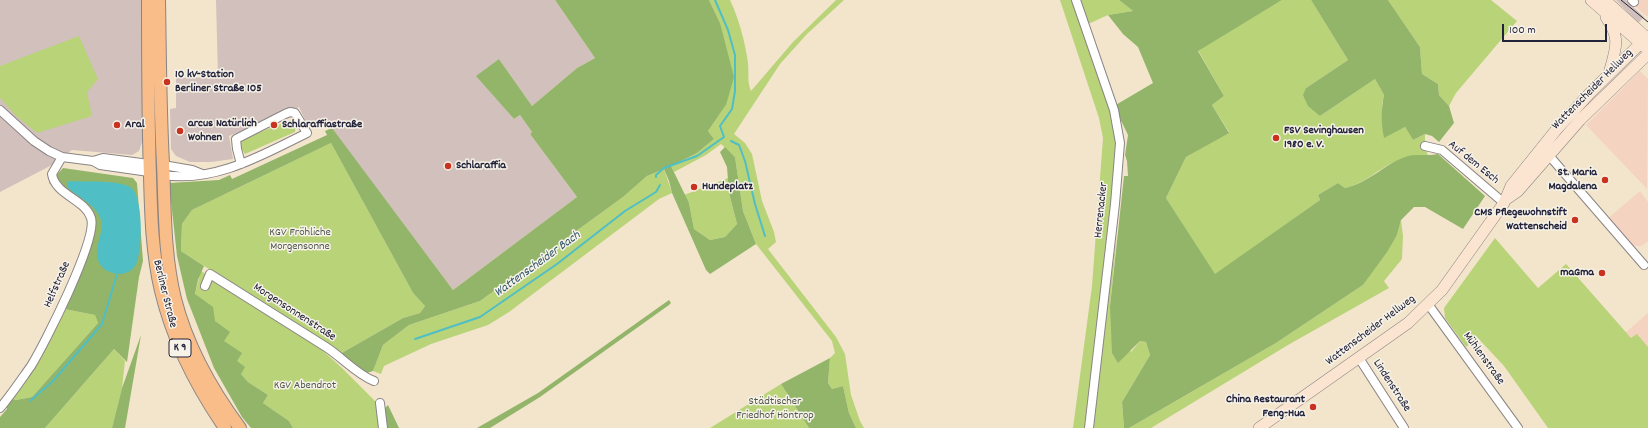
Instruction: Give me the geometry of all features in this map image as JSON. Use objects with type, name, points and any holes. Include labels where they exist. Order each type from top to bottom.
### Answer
[{"type":"main road","name":"Berliner Straße","points":[[148,0],[149,168],[153,246],[166,308],[186,362],[225,428]]},
{"type":"main road","name":"Berliner Straße","points":[[159,0],[163,170],[168,262],[179,312],[189,341],[210,384],[240,428]]},
{"type":"main road","points":[[1591,0],[1603,4],[1646,41]]},
{"type":"main road","name":"Wattenscheider Hellweg","points":[[1603,4],[1614,29],[1616,45],[1609,74]]},
{"type":"main road","name":"Wattenscheider Hellweg","points":[[1259,428],[1408,323],[1428,304],[1450,279],[1506,200],[1518,191],[1579,104],[1609,74],[1646,41]]},
{"type":"main road","name":"Wattenscheider Hellweg","points":[[1545,151],[1580,120],[1648,54]]},
{"type":"main road","points":[[149,168],[163,170]]},
{"type":"street","name":"Herrenacker","points":[[1076,0],[1114,110],[1120,143],[1115,204],[1089,428]]},
{"type":"street","points":[[0,110],[34,141],[49,151],[62,157],[93,161],[103,158],[149,168]]},
{"type":"street","points":[[163,170],[192,170],[202,174],[220,172],[241,164],[307,133],[295,113],[290,112],[285,114],[236,138],[241,164]]},
{"type":"street","name":"Auf dem Esch","points":[[1425,146],[1442,150],[1506,200]]},
{"type":"street","points":[[1545,151],[1644,265]]},
{"type":"street","name":"Helfstraße","points":[[0,408],[31,365],[42,346],[84,255],[92,230],[92,220],[87,211],[57,186],[53,180],[52,174],[62,157]]},
{"type":"street","name":"Morgensonnenstraße","points":[[205,286],[210,274],[326,347],[362,376],[374,381]]},
{"type":"street","name":"Mühlenstraße","points":[[1428,304],[1518,428]]},
{"type":"street","name":"Lindenstraße","points":[[1358,358],[1404,428]]},
{"type":"street","points":[[380,404],[383,428]]},
{"type":"shaded area","points":[[0,0],[144,0],[144,89],[142,91],[142,142],[139,151],[132,155],[72,150],[50,166],[0,192]]},
{"type":"shaded area","points":[[216,0],[555,0],[595,58],[577,68],[532,106],[499,59],[477,76],[514,119],[520,115],[532,132],[530,134],[577,197],[453,290],[326,121],[311,127],[308,126],[299,107],[229,136],[233,159],[211,162],[190,162],[176,156],[171,149],[170,109],[176,108],[176,78],[218,77]]},
{"type":"shaded area","points":[[1616,0],[1626,0],[1644,17],[1638,23]]},
{"type":"shaded area","points":[[1628,0],[1648,0],[1648,16],[1646,16]]},
{"type":"shaded area","points":[[1640,71],[1648,79],[1647,189],[1586,125]]},
{"type":"shaded area","points":[[1640,191],[1648,202],[1648,241],[1642,246],[1637,246],[1631,245],[1607,219]]},
{"type":"shaded area","points":[[1648,313],[1648,358],[1626,332]]},
{"type":"green space","points":[[555,0],[709,0],[720,23],[734,77],[726,105],[708,131],[714,139],[697,153],[671,166],[689,203],[694,229],[710,240],[725,237],[737,224],[729,193],[727,167],[720,152],[725,147],[735,157],[743,211],[756,244],[710,274],[706,270],[672,193],[664,169],[647,176],[623,197],[480,301],[409,325],[383,345],[373,371],[361,375],[340,354],[403,318],[420,313],[425,306],[413,293],[331,143],[192,210],[182,224],[181,251],[204,266],[198,280],[195,294],[213,307],[215,321],[230,332],[224,341],[242,353],[237,361],[245,367],[241,374],[248,382],[268,395],[263,403],[289,421],[293,428],[251,428],[242,417],[214,368],[187,299],[177,256],[169,183],[219,180],[230,175],[232,179],[327,135],[325,131],[332,128],[453,290],[577,197],[530,134],[532,132],[520,115],[514,119],[476,76],[499,59],[532,106],[577,68],[595,58]]},
{"type":"green space","points":[[709,0],[730,0],[739,23],[743,39],[748,63],[751,91],[793,42],[836,0],[844,0],[807,34],[780,64],[734,134],[745,143],[752,154],[762,201],[774,232],[776,242],[768,249],[836,337],[845,354],[851,395],[864,428],[856,428],[849,413],[843,386],[832,389],[828,383],[830,358],[835,353],[832,341],[756,244],[743,211],[735,157],[721,144],[706,155],[674,172],[671,166],[697,153],[714,139],[708,131],[726,105],[720,23]]},
{"type":"green space","points":[[1060,0],[1119,0],[1133,11],[1108,15],[1086,25],[1110,105],[1118,152],[1087,428],[1073,428],[1092,286],[1103,138],[1099,118]]},
{"type":"green space","points":[[1119,0],[1282,0],[1198,51],[1224,96],[1212,105],[1229,133],[1186,157],[1166,198],[1215,274],[1320,200],[1318,195],[1338,183],[1345,188],[1354,185],[1392,163],[1408,156],[1438,154],[1485,196],[1463,229],[1425,207],[1414,207],[1401,220],[1397,235],[1387,252],[1363,285],[1276,343],[1129,428],[1124,428],[1122,402],[1150,355],[1146,342],[1140,341],[1118,363],[1112,353],[1110,306],[1124,176],[1128,176],[1125,155],[1128,135],[1114,106],[1153,83],[1138,47],[1123,34],[1108,15],[1133,11]]},
{"type":"green space","name":"FSV Sevinghausen 1980 e. V.","points":[[1282,0],[1311,0],[1348,60],[1306,88],[1320,116],[1375,79],[1384,95],[1382,104],[1384,137],[1405,127],[1413,140],[1425,134],[1425,146],[1428,156],[1402,159],[1394,162],[1365,180],[1352,186],[1345,188],[1338,183],[1318,195],[1320,200],[1215,275],[1166,198],[1186,157],[1229,132],[1212,105],[1224,96],[1198,50]]},
{"type":"green space","points":[[1311,0],[1388,0],[1420,47],[1422,74],[1438,84],[1439,95],[1449,106],[1454,123],[1439,142],[1432,136],[1425,134],[1413,140],[1405,127],[1384,138],[1382,127],[1382,106],[1384,95],[1375,79],[1320,116],[1308,106],[1303,95],[1306,88],[1348,60]]},
{"type":"green space","points":[[1388,0],[1491,0],[1517,21],[1456,93],[1449,106],[1439,95],[1438,84],[1422,74],[1420,47]]},
{"type":"green space","points":[[79,36],[98,79],[87,92],[92,116],[37,133],[16,116],[0,98],[0,66]]},
{"type":"green space","points":[[290,120],[296,124],[295,132],[245,154],[241,148],[241,140]]},
{"type":"green space","name":"KGV Fröhliche Morgensonne","points":[[331,143],[413,293],[425,306],[420,313],[403,318],[340,354],[181,251],[182,224],[192,210]]},
{"type":"green space","points":[[63,168],[133,178],[137,183],[143,261],[139,277],[127,362],[114,349],[45,428],[0,428],[0,417],[7,409],[6,406],[9,398],[16,400],[32,397],[98,323],[95,315],[59,308],[83,250],[88,227],[88,218],[82,209],[49,183]]},
{"type":"green space","points":[[664,169],[672,193],[659,199],[509,312],[488,325],[431,344],[384,366],[381,374],[373,371],[383,345],[409,325],[480,301],[623,197],[647,176]]},
{"type":"green space","points":[[728,178],[729,193],[737,224],[725,237],[710,240],[694,229],[689,203],[684,195]]},
{"type":"green space","points":[[1401,220],[1403,236],[1402,259],[1384,281],[1389,288],[1288,345],[1151,428],[1129,428],[1276,343],[1363,285],[1397,235]]},
{"type":"green space","points":[[1117,234],[1110,306],[1131,352],[1140,341],[1146,342],[1150,355],[1122,402],[1124,428],[1090,428]]},
{"type":"green space","points":[[1495,238],[1538,288],[1566,264],[1631,338],[1637,334],[1648,347],[1648,428],[1548,428],[1504,366],[1477,337],[1466,347],[1445,318],[1444,308]]},
{"type":"green space","name":"KGV Abendrot","points":[[201,271],[322,350],[376,402],[379,428],[293,428],[289,421],[263,403],[268,395],[248,382],[241,374],[237,361],[224,341],[220,326],[195,294]]},
{"type":"green space","points":[[669,300],[671,303],[669,305],[540,397],[490,428],[477,428],[538,393]]},
{"type":"green space","points":[[59,308],[95,315],[98,323],[32,397],[16,400],[9,398]]},
{"type":"green space","points":[[141,335],[125,428],[112,428],[122,388]]},
{"type":"green space","points":[[114,349],[125,361],[122,388],[112,428],[45,428]]},
{"type":"green space","points":[[830,358],[828,383],[832,389],[843,386],[849,413],[856,428],[809,428],[781,384]]},
{"type":"green space","name":"Städtischer Friedhof Höntrop","points":[[781,384],[809,428],[710,428]]},
{"type":"green space","points":[[388,405],[399,428],[385,428],[382,411]]},
{"type":"water","points":[[67,182],[118,183],[130,187],[135,192],[140,212],[141,238],[138,259],[134,268],[130,271],[121,274],[113,273],[104,269],[99,262],[97,248],[102,228],[99,215],[93,207],[67,187]]},
{"type":"waterway","name":"Wattenscheider Bach","points":[[656,177],[656,175],[664,168],[697,156],[724,137],[720,126],[732,109],[735,91],[735,55],[728,30],[715,0]]},
{"type":"waterway","points":[[731,141],[739,145],[745,161],[755,204],[765,236]]},
{"type":"waterway","name":"Wattenscheider Bach","points":[[415,339],[480,317],[557,264],[625,211],[656,192],[660,185]]},
{"type":"waterway","points":[[30,401],[53,381],[102,324],[117,274]]},
{"type":"tram line","points":[[1621,0],[1648,22]]},
{"type":"place","name":"10 kV-Station Berliner Straße 105","points":[[167,82]]},
{"type":"place","name":"Aral","points":[[117,125]]},
{"type":"place","name":"Schlaraffiastraße","points":[[274,125]]},
{"type":"place","name":"arcus Natürlich Wohnen","points":[[180,131]]},
{"type":"place","name":"FSV Sevinghausen 1980 e. V.","points":[[1276,138]]},
{"type":"place","name":"Schlaraffia","points":[[448,166]]},
{"type":"place","name":"St. Maria Magdalena","points":[[1605,180]]},
{"type":"place","name":"Hundeplatz","points":[[694,187]]},
{"type":"place","name":"CMS Pflegewohnstift Wattenscheid","points":[[1575,220]]},
{"type":"place","name":"maGma","points":[[1602,273]]},
{"type":"place","name":"China Restaurant Feng-Hua","points":[[1313,407]]}]
